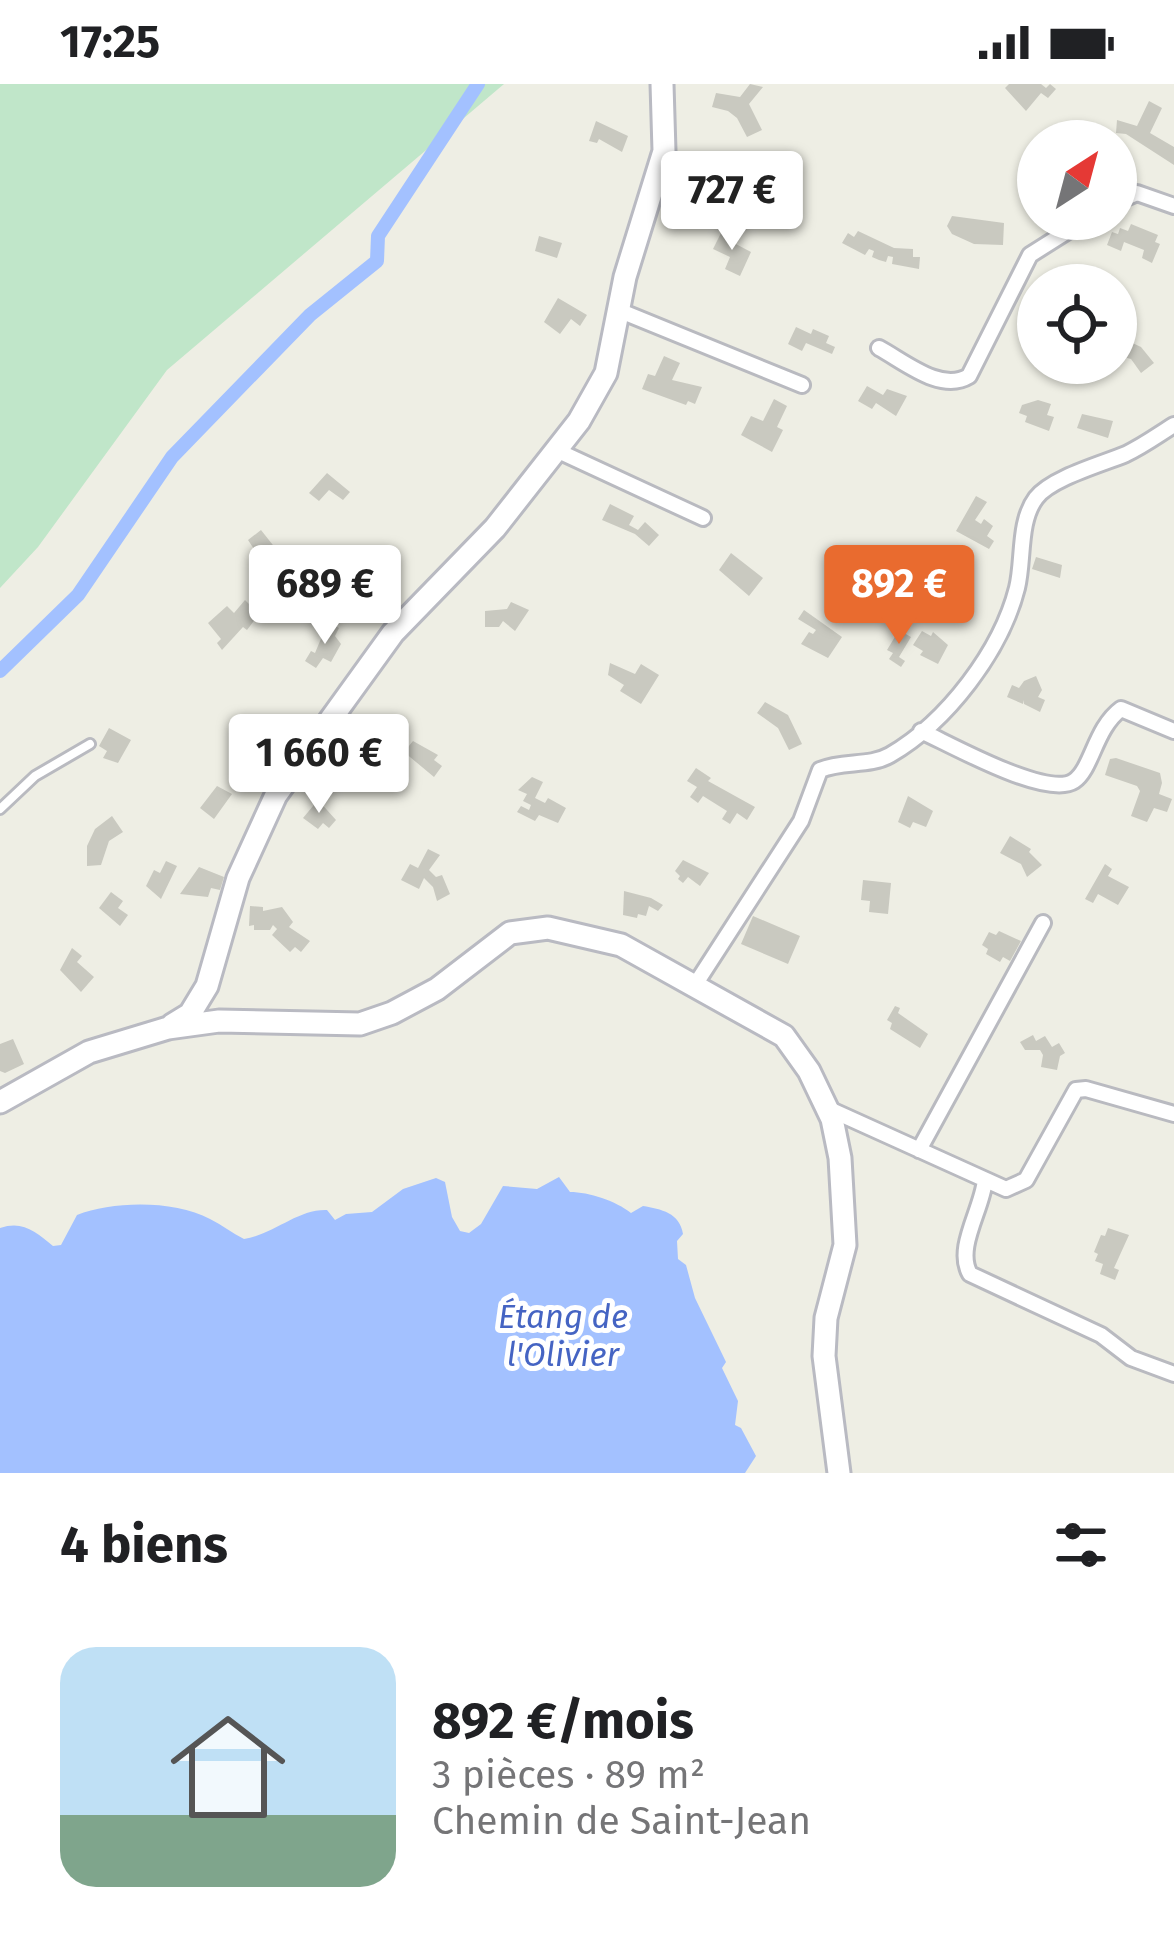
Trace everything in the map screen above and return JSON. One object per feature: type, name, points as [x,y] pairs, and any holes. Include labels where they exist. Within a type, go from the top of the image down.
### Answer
[{"type":"street","points":[[168,1028],[190,1014],[207,986],[238,878],[276,795],[393,633],[495,529],[556,450],[606,373],[618,310],[664,151],[662,84]]},
{"type":"street","points":[[1137,194],[1174,206]]},
{"type":"street","points":[[878,347],[944,382],[969,376],[1030,255],[1054,240]]},
{"type":"street","points":[[618,310],[802,385]]},
{"type":"street","points":[[695,985],[801,820],[820,770],[839,761],[867,763],[888,757],[963,689],[993,644],[1017,587],[1032,503],[1043,490],[1132,451],[1174,425]]},
{"type":"street","points":[[556,450],[703,518]]},
{"type":"street","points":[[921,731],[1038,783],[1061,785],[1074,781],[1105,723],[1121,709],[1174,730]]},
{"type":"street","points":[[919,1150],[1043,923]]},
{"type":"street","points":[[0,1102],[89,1052],[168,1028],[220,1021],[360,1024],[436,989],[510,933],[548,928],[621,945],[784,1036],[827,1108],[840,1158],[845,1245],[826,1318],[824,1356],[838,1473]]},
{"type":"street","points":[[827,1108],[1006,1189],[1026,1180],[1076,1090],[1086,1088],[1174,1114]]},
{"type":"street","points":[[986,1180],[983,1202],[964,1251],[970,1274],[1101,1335],[1131,1358],[1174,1374]]},
{"type":"lane","points":[[0,809],[35,776],[90,744]]},
{"type":"green space","points":[[0,84],[504,84],[167,370],[38,547],[0,588]]},
{"type":"water","name":"Étang de l'Olivier","points":[[559,1177],[570,1192],[602,1198],[631,1213],[643,1206],[656,1209],[678,1221],[683,1234],[677,1241],[678,1259],[686,1265],[695,1298],[726,1362],[722,1368],[738,1401],[735,1425],[756,1456],[745,1473],[0,1473],[0,1228],[22,1226],[53,1246],[61,1245],[77,1215],[144,1205],[195,1213],[244,1239],[316,1211],[327,1210],[335,1220],[372,1212],[403,1189],[436,1178],[445,1182],[460,1231],[469,1233],[481,1224],[503,1186],[537,1189]]},
{"type":"building","points":[[750,84],[763,87],[749,104],[762,130],[747,137],[737,118],[712,107],[716,93],[740,97]]},
{"type":"building","points":[[1009,84],[1046,88],[1050,84],[1056,89],[1048,98],[1041,93],[1026,111],[1005,88]]},
{"type":"building","points":[[1149,101],[1162,108],[1150,133],[1174,147],[1174,165],[1137,141],[1137,126]]},
{"type":"building","points":[[596,121],[628,136],[622,152],[599,139],[589,141]]},
{"type":"building","points":[[952,216],[1004,223],[1003,245],[974,244],[952,234],[947,226]]},
{"type":"building","points":[[1137,226],[1158,235],[1155,242],[1160,244],[1152,263],[1142,258],[1144,250],[1124,242],[1121,251],[1107,245],[1109,240],[1137,240]]},
{"type":"building","points":[[723,229],[735,236],[732,242],[751,252],[740,276],[725,269],[730,257],[713,249]]},
{"type":"building","points":[[858,231],[894,248],[913,249],[913,257],[920,257],[919,269],[892,264],[893,257],[879,260],[872,257],[874,251],[869,249],[865,255],[842,243],[848,233],[854,237]]},
{"type":"building","points":[[539,236],[562,243],[557,258],[535,251]]},
{"type":"building","points":[[558,298],[587,315],[580,326],[571,319],[560,334],[544,322]]},
{"type":"building","points":[[796,327],[829,336],[826,343],[835,347],[832,354],[806,343],[802,351],[788,344]]},
{"type":"building","points":[[1137,345],[1154,363],[1141,373],[1137,367]]},
{"type":"building","points":[[664,356],[680,363],[672,380],[702,387],[695,404],[642,389],[648,374],[655,376]]},
{"type":"building","points":[[867,386],[883,395],[887,389],[907,396],[896,416],[876,403],[872,409],[858,401]]},
{"type":"building","points":[[774,399],[787,406],[777,427],[783,430],[772,452],[741,435],[751,416],[763,421]]},
{"type":"building","points":[[1038,400],[1051,404],[1047,415],[1054,417],[1049,431],[1025,422],[1027,416],[1019,413],[1022,405]]},
{"type":"building","points":[[1082,414],[1113,421],[1108,438],[1077,428]]},
{"type":"building","points":[[327,473],[350,492],[343,500],[329,490],[319,501],[309,493]]},
{"type":"building","points":[[976,496],[987,502],[975,520],[981,524],[984,519],[993,526],[987,536],[994,541],[989,549],[956,531]]},
{"type":"building","points":[[610,504],[634,516],[629,525],[638,530],[645,522],[659,535],[649,546],[635,534],[602,520]]},
{"type":"building","points":[[261,530],[280,554],[257,567],[249,556],[256,552],[248,540]]},
{"type":"building","points":[[731,553],[763,578],[749,596],[719,570]]},
{"type":"building","points":[[1036,557],[1062,565],[1060,578],[1032,569]]},
{"type":"building","points":[[245,600],[259,614],[222,650],[217,643],[221,639],[208,623],[227,606],[234,613]]},
{"type":"building","points":[[511,602],[529,610],[515,631],[503,621],[499,627],[485,627],[485,611],[507,609]]},
{"type":"building","points":[[804,610],[842,637],[828,658],[801,644],[816,630],[798,619]]},
{"type":"building","points":[[328,622],[339,628],[335,636],[341,644],[331,662],[323,658],[316,668],[305,661],[311,651],[315,653]]},
{"type":"building","points":[[899,630],[911,637],[899,657],[905,661],[901,667],[889,659],[893,653],[887,650]]},
{"type":"building","points":[[922,631],[931,636],[933,632],[948,645],[938,664],[920,655],[923,651],[913,645]]},
{"type":"building","points":[[610,663],[635,674],[641,664],[659,675],[641,704],[620,691],[624,685],[608,675]]},
{"type":"building","points":[[1036,676],[1042,690],[1038,697],[1045,700],[1040,712],[1024,700],[1023,704],[1007,697],[1012,685],[1019,688]]},
{"type":"building","points":[[765,702],[788,715],[802,744],[789,750],[778,728],[757,713]]},
{"type":"building","points":[[109,728],[131,740],[118,763],[103,758],[107,751],[99,746]]},
{"type":"building","points":[[413,741],[438,755],[434,760],[442,766],[434,777],[404,752]]},
{"type":"building","points":[[1110,759],[1160,773],[1159,794],[1172,799],[1167,812],[1154,808],[1147,822],[1131,816],[1140,791],[1105,775]]},
{"type":"building","points":[[696,768],[711,778],[708,781],[755,807],[747,820],[737,813],[730,824],[722,819],[727,811],[703,796],[698,803],[690,797],[697,787],[687,781]]},
{"type":"building","points":[[532,777],[543,782],[535,798],[545,803],[548,798],[566,808],[558,823],[539,815],[535,821],[517,812],[521,806],[529,810],[531,805],[523,801],[527,794],[518,790]]},
{"type":"building","points":[[217,786],[232,794],[214,819],[200,808]]},
{"type":"building","points":[[908,796],[933,811],[926,827],[913,822],[910,828],[898,822]]},
{"type":"building","points":[[318,800],[336,820],[329,828],[323,823],[318,829],[303,818]]},
{"type":"building","points":[[112,816],[123,832],[109,841],[101,865],[87,866],[87,846],[95,829]]},
{"type":"building","points":[[1010,836],[1031,849],[1042,865],[1027,877],[1021,864],[1000,853]]},
{"type":"building","points":[[428,849],[440,855],[429,870],[436,877],[442,875],[450,894],[437,901],[424,878],[419,889],[401,880],[410,864],[418,868]]},
{"type":"building","points":[[683,860],[709,873],[700,886],[688,877],[683,883],[678,879],[675,871]]},
{"type":"building","points":[[166,861],[177,866],[161,899],[146,886],[154,870],[160,873]]},
{"type":"building","points":[[1105,864],[1112,869],[1108,876],[1129,887],[1118,905],[1098,894],[1093,903],[1085,899]]},
{"type":"building","points":[[199,867],[224,877],[220,890],[211,888],[208,897],[180,894]]},
{"type":"building","points":[[863,880],[891,883],[888,914],[869,912],[870,901],[861,900]]},
{"type":"building","points":[[624,891],[663,905],[658,911],[649,906],[646,916],[623,915]]},
{"type":"building","points":[[111,892],[123,901],[118,908],[128,915],[120,926],[99,908]]},
{"type":"building","points":[[250,906],[263,907],[263,911],[282,907],[293,922],[289,927],[310,941],[301,952],[295,947],[290,952],[272,935],[277,929],[273,925],[270,930],[249,926]]},
{"type":"building","points":[[753,916],[800,936],[788,964],[741,944]]},
{"type":"building","points":[[999,931],[1021,941],[1010,961],[1003,957],[1000,962],[986,954],[988,949],[982,945],[989,932],[996,935]]},
{"type":"building","points":[[72,948],[82,956],[77,962],[94,977],[81,992],[60,970]]},
{"type":"building","points":[[895,1006],[928,1034],[920,1048],[890,1029],[892,1023],[887,1020]]},
{"type":"building","points":[[1033,1035],[1036,1041],[1045,1036],[1052,1047],[1059,1043],[1065,1053],[1057,1070],[1041,1067],[1040,1050],[1025,1050],[1020,1042]]},
{"type":"building","points":[[13,1039],[24,1064],[5,1073],[0,1071],[0,1044]]},
{"type":"building","points":[[1108,1228],[1129,1235],[1114,1268],[1119,1270],[1115,1280],[1100,1274],[1103,1264],[1095,1261],[1098,1254],[1094,1252]]},
{"type":"waterway","points":[[0,671],[78,595],[172,457],[310,315],[377,261],[378,236],[478,84]]}]
